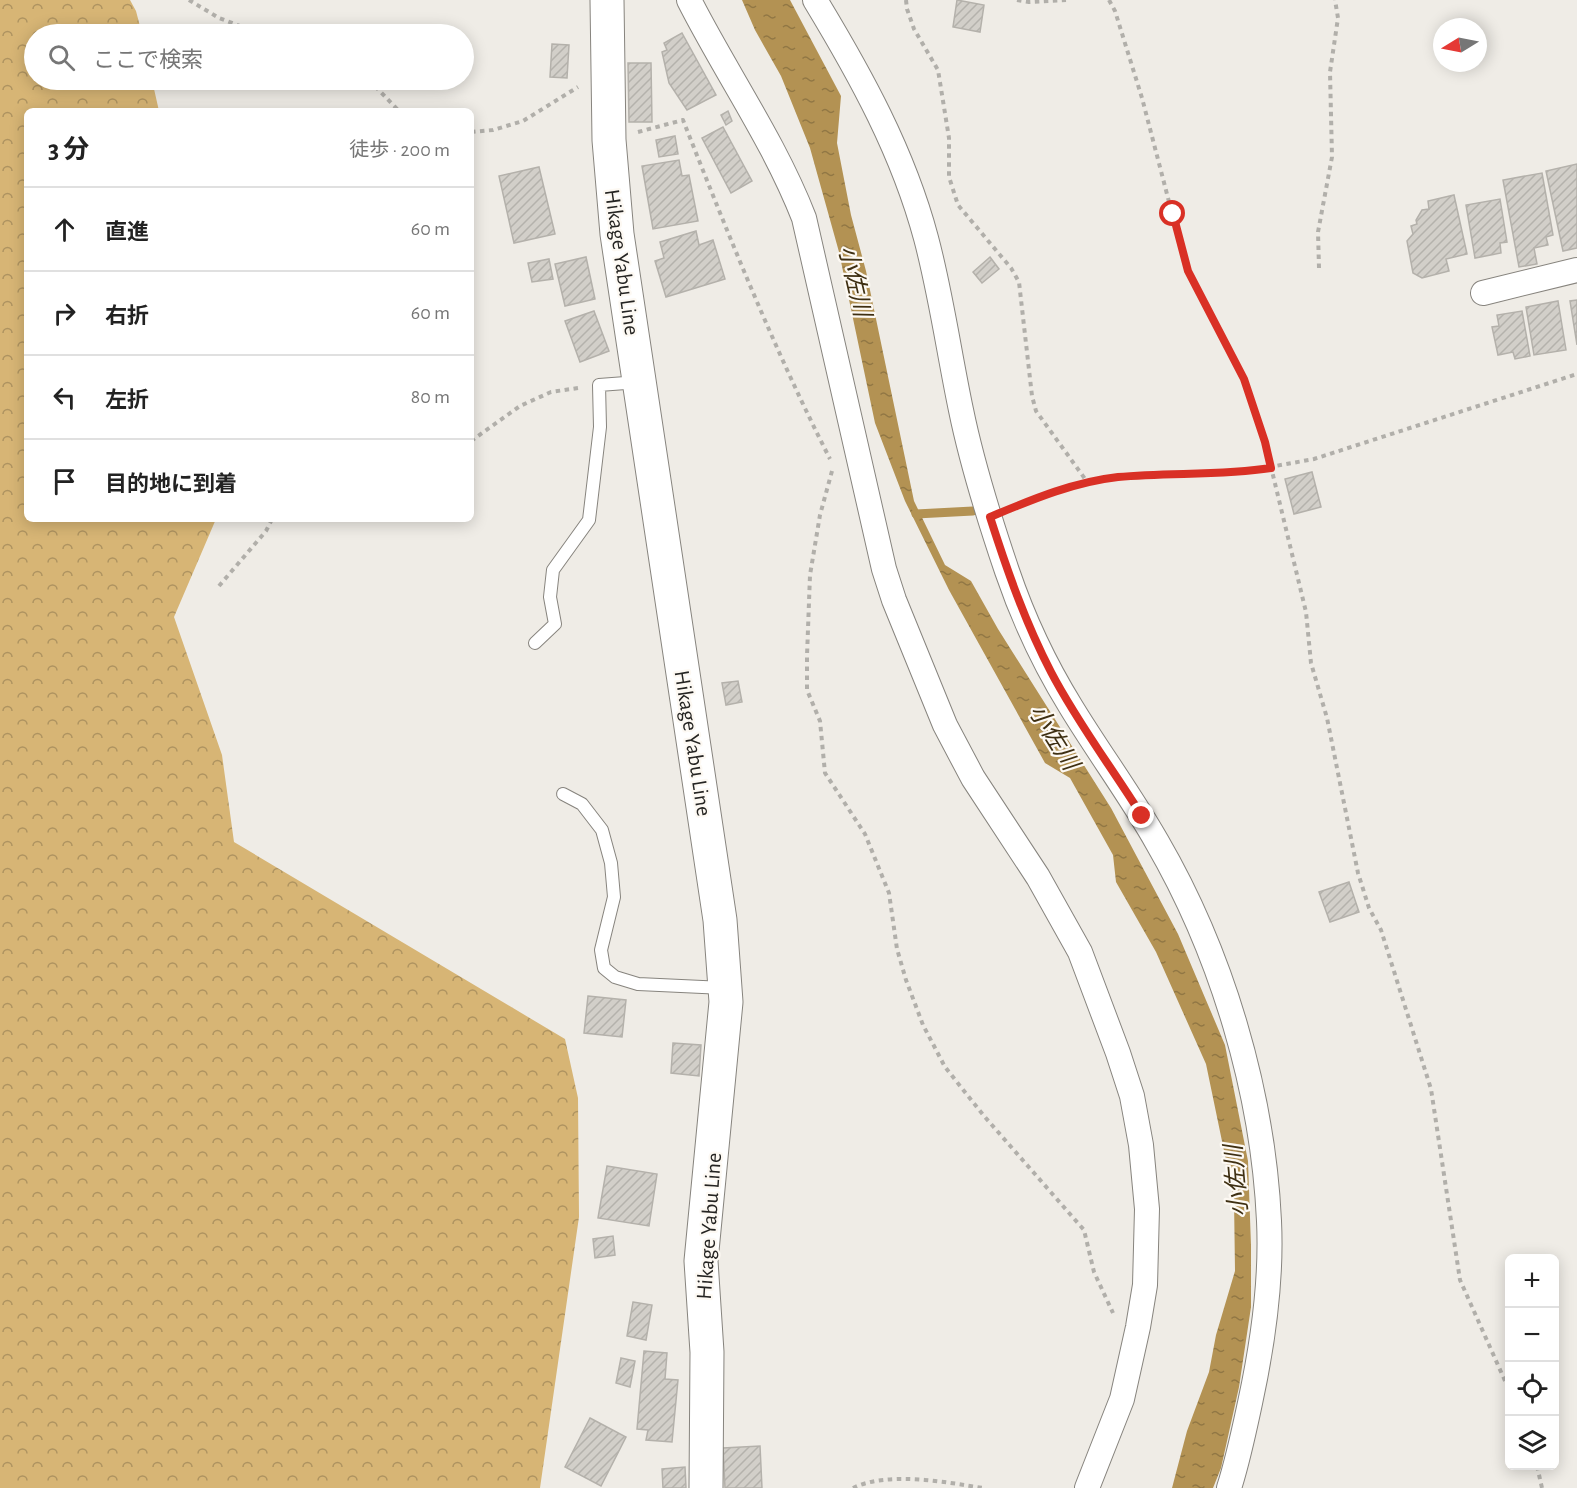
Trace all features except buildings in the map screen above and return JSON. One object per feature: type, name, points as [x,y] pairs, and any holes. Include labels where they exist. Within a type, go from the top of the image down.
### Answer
[{"type":"main road","name":"Hikage Yabu Line","points":[[607,0],[609,140],[617,234],[720,920],[725,988],[723,1044],[701,1261],[707,1352],[706,1488]]},
{"type":"street","points":[[689,0],[787,177],[804,218],[884,569],[914,652],[945,724],[973,777],[1038,877],[1080,952],[1132,1096],[1141,1145],[1147,1209],[1145,1285],[1122,1399],[1087,1488]]},
{"type":"street","points":[[815,0],[858,71],[907,176],[927,239],[962,414],[981,494],[1018,600],[1050,671],[1142,816],[1176,877],[1224,987],[1251,1089],[1270,1222],[1263,1342],[1229,1488]]},
{"type":"street","points":[[1483,293],[1577,270]]},
{"type":"lane","points":[[535,643],[555,624],[550,597],[553,570],[589,520],[600,427],[599,385],[640,382]]},
{"type":"lane","points":[[563,794],[582,804],[602,830],[611,863],[614,897],[601,950],[604,968],[615,977],[638,984],[725,988]]},
{"type":"path","points":[[189,0],[219,18],[235,24]]},
{"type":"path","points":[[906,0],[906,9],[914,29],[938,70],[949,138],[949,177],[958,205],[1020,282],[1032,396],[1036,411],[1088,483]]},
{"type":"path","points":[[1017,0],[1029,2],[1066,0]]},
{"type":"path","points":[[1109,0],[1115,11],[1142,98],[1188,271],[1244,379],[1265,442],[1306,612],[1311,663],[1327,718],[1358,873],[1369,908],[1382,930],[1431,1089],[1460,1280],[1505,1383]]},
{"type":"path","points":[[1319,268],[1318,231],[1332,157],[1330,72],[1338,18],[1335,0]]},
{"type":"path","points":[[474,132],[493,130],[524,121],[577,87],[607,76]]},
{"type":"path","points":[[379,90],[396,108]]},
{"type":"path","points":[[609,140],[683,120],[802,404],[834,467],[820,515],[810,575],[807,656],[807,690],[820,721],[825,773],[865,834],[889,893],[897,949],[906,980],[945,1067],[984,1116],[1084,1230],[1094,1272],[1115,1317]]},
{"type":"path","points":[[990,517],[1045,495],[1118,477],[1237,473],[1314,459],[1577,374]]},
{"type":"path","points":[[474,439],[520,406],[551,392],[599,385]]},
{"type":"path","points":[[219,586],[266,531],[270,522]]},
{"type":"path","points":[[1538,1470],[1542,1488]]},
{"type":"path","points":[[853,1488],[878,1481],[901,1480],[983,1488]]},
{"type":"green space","points":[[0,0],[130,0],[139,24],[24,24],[24,90],[154,90],[158,108],[24,108],[24,522],[215,522],[174,617],[222,755],[234,842],[565,1039],[578,1098],[579,1217],[540,1488],[0,1488]]},
{"type":"water","name":"小佐川","points":[[742,0],[790,0],[841,96],[837,143],[914,501],[945,565],[971,581],[998,629],[1111,808],[1178,934],[1225,1045],[1248,1161],[1251,1307],[1239,1387],[1221,1468],[1213,1488],[1172,1488],[1187,1431],[1209,1372],[1216,1335],[1235,1271],[1234,1199],[1206,1064],[1156,952],[1116,882],[1113,855],[1070,778],[1045,763],[949,590],[905,501],[875,423],[839,252],[810,148],[781,76],[755,30]]},
{"type":"waterway","points":[[916,514],[973,511]]},
{"type":"route","points":[[1142,816],[1050,671],[1018,600],[990,517],[1045,495],[1118,477],[1237,473],[1271,468],[1265,442],[1244,379],[1188,271],[1173,214]]}]
